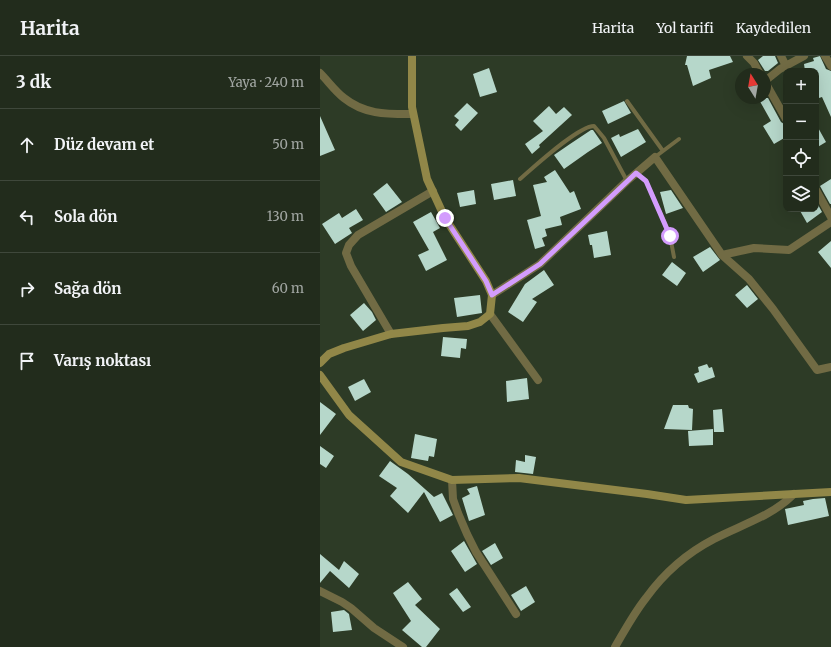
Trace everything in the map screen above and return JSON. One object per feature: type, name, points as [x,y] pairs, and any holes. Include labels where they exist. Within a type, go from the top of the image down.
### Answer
[{"type":"street","points":[[412,56],[412,107],[427,179],[445,218],[486,281],[492,295],[490,314],[538,380]]},
{"type":"street","points":[[747,56],[757,68]]},
{"type":"street","points":[[781,56],[786,66]]},
{"type":"street","points":[[771,77],[786,66],[804,56]]},
{"type":"street","points":[[825,56],[831,66]]},
{"type":"street","points":[[320,73],[344,98],[359,108],[372,112],[413,114]]},
{"type":"street","points":[[771,93],[783,114]]},
{"type":"street","points":[[492,295],[540,264],[627,181],[655,157],[722,255],[749,279],[773,309],[817,370],[831,367]]},
{"type":"street","points":[[391,334],[351,266],[346,253],[349,245],[358,236],[433,191]]},
{"type":"street","points":[[819,195],[831,217]]},
{"type":"street","points":[[722,255],[754,248],[789,250],[831,222]]},
{"type":"street","points":[[320,363],[329,354],[391,334],[468,326],[480,322],[490,314]]},
{"type":"street","points":[[320,375],[349,415],[401,462],[452,480],[520,478],[686,500],[831,492]]},
{"type":"street","points":[[452,480],[453,499],[467,534],[476,552],[516,614]]},
{"type":"street","points":[[616,647],[629,623],[646,598],[667,573],[692,552],[714,539],[771,512],[786,502],[794,494]]},
{"type":"street","points":[[320,591],[342,602],[374,628],[404,647]]},
{"type":"lane","points":[[627,101],[663,151]]},
{"type":"lane","points":[[520,180],[543,158],[584,128],[594,126],[604,138],[627,181]]},
{"type":"lane","points":[[655,157],[679,139]]},
{"type":"lane","points":[[636,173],[646,181],[670,236],[674,257]]},
{"type":"building","points":[[687,56],[730,56],[733,62],[709,70],[711,78],[693,86],[687,65],[685,65]]},
{"type":"building","points":[[763,56],[775,56],[778,63],[771,69],[763,68],[758,60]]},
{"type":"building","points":[[820,56],[826,69],[831,71],[831,117],[822,97],[819,98],[819,68],[805,68],[804,64],[814,61],[813,58]]},
{"type":"building","points":[[489,68],[497,92],[480,97],[473,74]]},
{"type":"building","points":[[624,101],[631,113],[608,124],[602,111]]},
{"type":"building","points":[[467,103],[478,113],[461,131],[455,125],[459,120],[454,116]]},
{"type":"building","points":[[761,104],[771,104],[783,123],[783,139],[774,144],[763,126],[771,121]]},
{"type":"building","points":[[549,106],[556,114],[564,107],[572,115],[539,145],[540,147],[532,154],[525,144],[543,131],[533,121]]},
{"type":"building","points":[[320,116],[335,150],[320,156]]},
{"type":"building","points":[[638,129],[646,142],[621,157],[611,138],[619,134],[620,137]]},
{"type":"building","points":[[819,129],[826,142],[819,146]]},
{"type":"building","points":[[593,130],[602,143],[564,169],[554,155]]},
{"type":"building","points":[[555,170],[570,193],[574,191],[581,209],[560,217],[562,225],[545,229],[547,236],[542,238],[545,246],[535,249],[527,220],[541,216],[533,185],[547,182],[544,177]]},
{"type":"building","points":[[831,179],[831,204],[830,204],[820,186]]},
{"type":"building","points":[[513,180],[516,196],[494,200],[491,184]]},
{"type":"building","points":[[387,183],[402,202],[386,212],[373,194]]},
{"type":"building","points":[[474,190],[476,204],[460,207],[457,193]]},
{"type":"building","points":[[671,190],[683,208],[666,214],[660,192]]},
{"type":"building","points":[[819,206],[822,212],[807,223],[801,212],[819,212]]},
{"type":"building","points":[[356,209],[363,220],[349,228],[352,233],[335,244],[322,224],[339,213],[342,218]]},
{"type":"building","points":[[431,212],[440,228],[433,232],[447,260],[426,271],[418,255],[429,250],[413,222]]},
{"type":"building","points":[[607,231],[611,255],[594,258],[592,245],[590,245],[588,235]]},
{"type":"building","points":[[831,241],[831,268],[818,252]]},
{"type":"building","points":[[710,247],[720,260],[703,272],[693,257]]},
{"type":"building","points":[[672,262],[686,273],[677,286],[662,275]]},
{"type":"building","points":[[544,270],[554,285],[532,299],[537,302],[523,322],[508,312],[525,284]]},
{"type":"building","points":[[747,285],[758,299],[747,308],[735,295]]},
{"type":"building","points":[[480,295],[482,313],[457,317],[454,298]]},
{"type":"building","points":[[364,303],[372,312],[376,320],[363,331],[350,315]]},
{"type":"building","points":[[443,337],[467,339],[466,349],[461,348],[460,358],[441,356]]},
{"type":"building","points":[[707,364],[709,368],[712,367],[715,377],[698,383],[694,374],[699,372],[698,367]]},
{"type":"building","points":[[527,378],[529,399],[507,402],[506,381]]},
{"type":"building","points":[[364,379],[371,392],[355,401],[348,387]]},
{"type":"building","points":[[320,402],[336,414],[320,435]]},
{"type":"building","points":[[673,405],[688,405],[689,408],[693,409],[692,430],[664,429]]},
{"type":"building","points":[[722,409],[724,432],[714,432],[713,410]]},
{"type":"building","points":[[713,429],[713,445],[689,446],[688,431]]},
{"type":"building","points":[[415,434],[437,439],[434,457],[429,456],[428,461],[411,458]]},
{"type":"building","points":[[320,446],[334,456],[326,468],[320,464]]},
{"type":"building","points":[[525,455],[536,457],[533,474],[515,472],[516,460],[525,462]]},
{"type":"building","points":[[390,461],[408,474],[434,497],[442,493],[453,515],[440,522],[424,492],[408,513],[390,496],[397,488],[379,476]]},
{"type":"building","points":[[477,486],[485,515],[469,521],[462,498],[470,494],[467,489]]},
{"type":"building","points":[[825,498],[829,516],[788,525],[785,509],[804,505],[803,501]]},
{"type":"building","points":[[464,541],[477,564],[465,572],[451,551]]},
{"type":"building","points":[[495,543],[503,558],[491,565],[482,551]]},
{"type":"building","points":[[320,554],[339,570],[344,561],[359,574],[349,588],[330,571],[320,583]]},
{"type":"building","points":[[408,582],[422,599],[415,605],[440,629],[426,647],[422,647],[402,630],[411,621],[393,593]]},
{"type":"building","points":[[526,586],[535,602],[521,611],[511,595]]},
{"type":"building","points":[[457,588],[471,607],[463,612],[449,594]]},
{"type":"building","points":[[344,610],[349,614],[352,630],[333,632],[331,612]]},
{"type":"route","points":[[445,218],[486,281],[492,295],[540,264],[636,173],[646,181],[670,236]]}]
